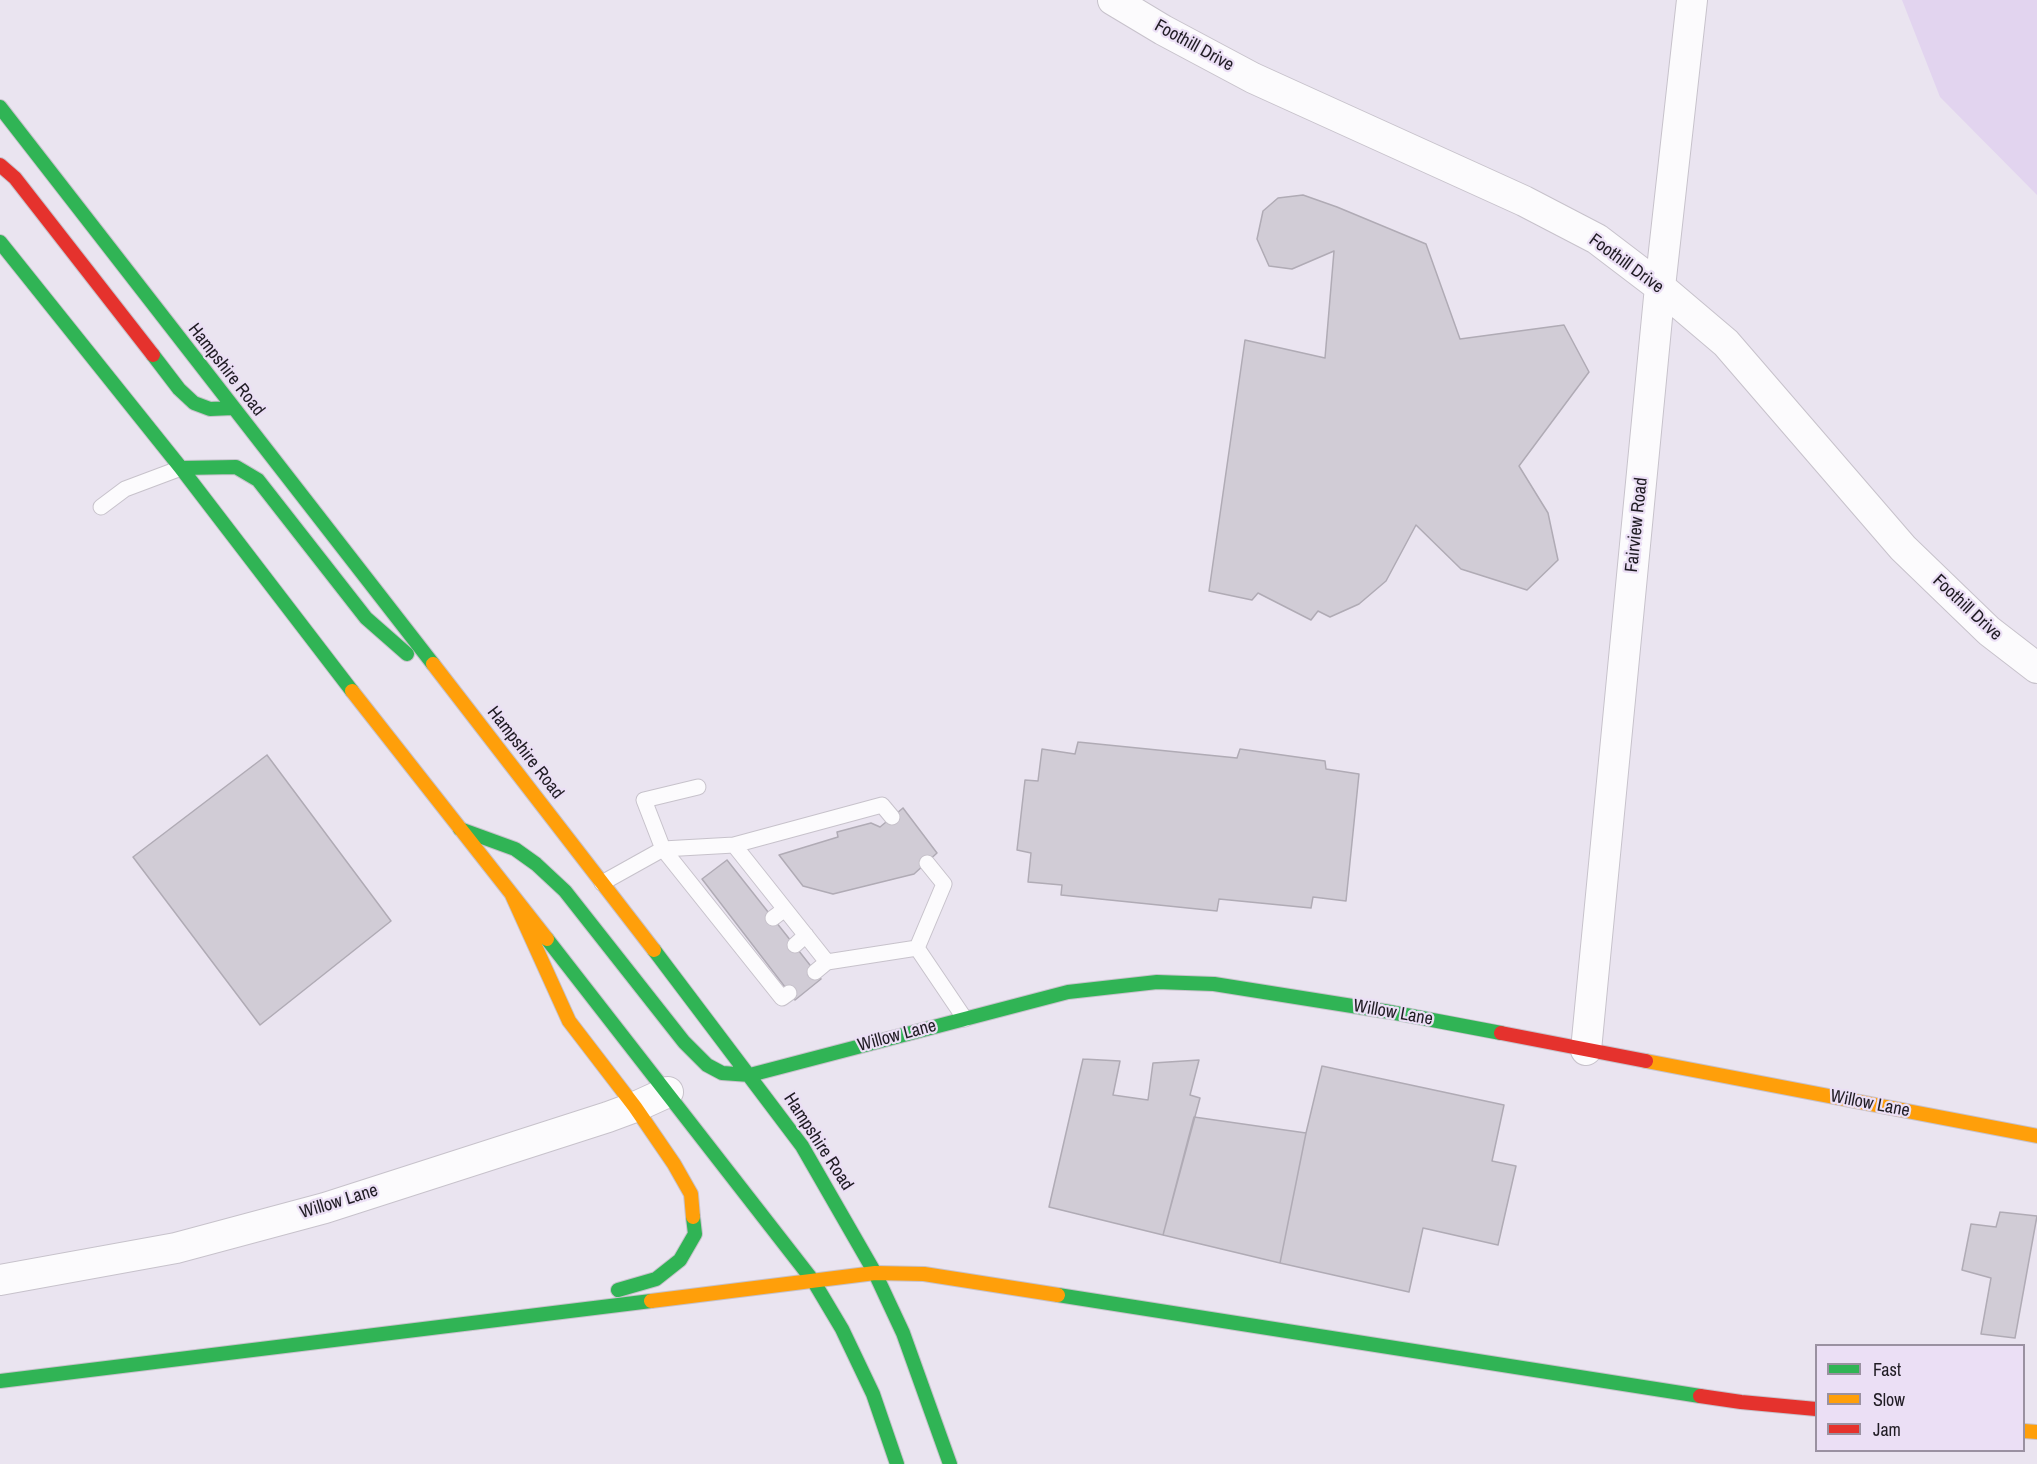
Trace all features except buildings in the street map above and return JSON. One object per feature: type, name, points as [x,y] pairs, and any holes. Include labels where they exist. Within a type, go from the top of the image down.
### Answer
[{"type":"main road","name":"Hampshire Road","points":[[0,107],[463,702],[802,1146],[875,1273],[903,1334],[950,1464]]},
{"type":"main road","points":[[0,165],[15,178],[179,388],[195,403],[210,409],[233,408]]},
{"type":"main road","points":[[0,242],[181,468],[309,637],[668,1092],[814,1282],[842,1329],[873,1394],[897,1464]]},
{"type":"main road","points":[[181,468],[236,467],[258,480],[366,618],[463,702]]},
{"type":"main road","points":[[459,828],[515,849],[536,864],[565,891],[684,1042],[707,1065],[722,1073],[750,1075]]},
{"type":"main road","points":[[512,895],[569,1021],[635,1107],[674,1164],[691,1194],[695,1234],[680,1260],[656,1279],[612,1291],[570,1311]]},
{"type":"main road","name":"Willow Lane","points":[[750,1075],[1068,992],[1157,982],[1214,984],[1390,1012],[2037,1136]]},
{"type":"main road","points":[[0,1381],[875,1273],[933,1275],[1526,1370],[1741,1402],[1815,1409]]},
{"type":"street","name":"Foothill Drive","points":[[1113,0],[1163,30],[1253,78],[1524,201],[1597,239],[1660,287],[1726,343],[1903,548],[1989,631],[2037,668]]},
{"type":"street","name":"Fairview Road","points":[[1586,1050],[1660,287],[1692,0]]},
{"type":"street","name":"Willow Lane","points":[[0,1280],[176,1248],[314,1211],[635,1107],[668,1092]]},
{"type":"lane","points":[[100,507],[125,489],[181,468]]},
{"type":"lane","points":[[698,787],[644,800],[663,849],[744,942],[782,998],[789,993]]},
{"type":"lane","points":[[602,883],[663,849],[734,845],[882,805],[892,817]]},
{"type":"lane","points":[[734,845],[756,885],[821,967],[917,948]]},
{"type":"lane","points":[[917,948],[944,884],[927,862]]},
{"type":"lane","points":[[917,948],[965,1018]]},
{"type":"shaded area","points":[[1902,0],[2037,0],[2037,195],[1940,97]]},
{"type":"traffic: fast","points":[[0,107],[433,664]]},
{"type":"traffic: fast","points":[[0,242],[181,468],[352,691]]},
{"type":"traffic: fast","points":[[153,355],[179,389],[194,403],[210,409],[233,408]]},
{"type":"traffic: fast","points":[[181,468],[236,467],[258,480],[366,618],[407,654]]},
{"type":"traffic: fast","points":[[460,829],[515,849],[536,864],[565,891],[684,1042],[707,1065],[722,1073],[750,1075]]},
{"type":"traffic: fast","points":[[547,939],[814,1282],[842,1329],[873,1394],[897,1464]]},
{"type":"traffic: fast","points":[[654,950],[802,1146],[875,1273],[903,1333],[950,1464]]},
{"type":"traffic: fast","points":[[750,1075],[1068,992],[1157,982],[1214,984],[1390,1012],[1501,1033]]},
{"type":"traffic: fast","points":[[618,1290],[656,1279],[680,1260],[695,1234],[693,1217]]},
{"type":"traffic: fast","points":[[1058,1295],[1700,1396]]},
{"type":"traffic: fast","points":[[0,1381],[651,1301]]},
{"type":"traffic: slow","points":[[433,664],[654,950]]},
{"type":"traffic: slow","points":[[352,691],[547,939]]},
{"type":"traffic: slow","points":[[512,895],[569,1021],[635,1107],[674,1164],[691,1194],[693,1217]]},
{"type":"traffic: slow","points":[[1646,1061],[2037,1136]]},
{"type":"traffic: slow","points":[[651,1301],[875,1273],[924,1274],[1058,1295]]},
{"type":"traffic: slow","points":[[2025,1431],[2037,1432]]},
{"type":"traffic: jam","points":[[0,165],[15,178],[153,355]]},
{"type":"traffic: jam","points":[[1501,1033],[1646,1061]]},
{"type":"traffic: jam","points":[[1700,1396],[1815,1409]]}]
